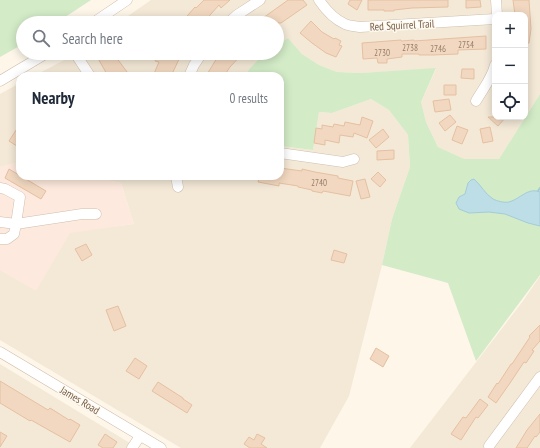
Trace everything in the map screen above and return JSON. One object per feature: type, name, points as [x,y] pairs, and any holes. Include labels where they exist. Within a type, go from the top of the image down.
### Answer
[{"type":"street","points":[[103,16],[127,0]]},
{"type":"street","points":[[237,16],[260,0]]},
{"type":"street","name":"Red Squirrel Trail","points":[[319,0],[325,9],[345,24],[360,27],[492,20]]},
{"type":"street","points":[[496,0],[497,12]]},
{"type":"street","points":[[0,81],[36,60]]},
{"type":"street","points":[[80,60],[87,72]]},
{"type":"street","points":[[191,72],[197,60]]},
{"type":"street","points":[[476,101],[492,74]]},
{"type":"street","points":[[284,154],[343,162],[354,159]]},
{"type":"street","points":[[177,180],[178,187]]},
{"type":"street","points":[[0,188],[20,197],[14,234],[7,239],[0,239]]},
{"type":"street","points":[[0,222],[16,224],[82,214],[96,214]]},
{"type":"street","name":"James Road","points":[[0,352],[161,448]]},
{"type":"street","points":[[489,446],[540,377]]},
{"type":"street","points":[[132,448],[140,436]]},
{"type":"shaded area","points":[[151,0],[540,0],[540,94],[528,113],[528,12],[492,12],[492,120],[524,120],[499,159],[463,159],[438,147],[426,122],[421,102],[436,69],[361,73],[337,72],[319,65],[302,54],[288,38],[284,41],[284,16],[128,16]]},
{"type":"shaded area","points":[[64,60],[259,60],[248,72],[42,72]]},
{"type":"shaded area","points":[[16,85],[16,163],[0,167],[0,94]]},
{"type":"shaded area","points":[[371,99],[389,110],[408,135],[410,167],[392,219],[349,396],[320,448],[181,448],[0,340],[0,270],[36,290],[70,232],[134,224],[121,183],[106,180],[284,180],[284,146],[313,150],[319,112],[332,113]]},
{"type":"shaded area","points":[[16,163],[16,180],[106,180],[121,183],[134,224],[70,233],[36,291],[0,270],[0,167]]},
{"type":"shaded area","points":[[540,276],[540,448],[410,448],[523,301]]},
{"type":"shaded area","points":[[0,364],[138,448],[0,448]]},
{"type":"green space","points":[[0,0],[91,0],[67,16],[16,16],[16,48],[0,57]]},
{"type":"green space","points":[[288,38],[302,54],[319,65],[337,72],[361,73],[436,68],[421,102],[426,122],[438,147],[464,159],[499,159],[524,120],[528,120],[528,113],[540,94],[540,275],[476,361],[448,283],[382,265],[392,219],[410,167],[408,135],[389,110],[371,99],[332,113],[319,112],[313,150],[284,146],[284,72],[248,72],[258,60],[284,60],[284,41]]},
{"type":"water","points":[[474,179],[490,197],[501,202],[513,201],[528,192],[540,192],[540,226],[505,214],[489,212],[469,213],[459,209],[456,203],[459,197],[465,194],[468,183]]},
{"type":"building","points":[[204,0],[230,0],[221,8],[219,5],[209,16],[187,16],[195,7],[196,8]]},
{"type":"building","points":[[288,0],[303,0],[307,5],[284,21],[284,16],[266,16]]},
{"type":"building","points":[[350,0],[362,0],[357,10],[348,4]]},
{"type":"building","points":[[368,0],[448,0],[448,7],[412,8],[394,11],[368,10]]},
{"type":"building","points":[[466,0],[480,0],[481,7],[466,8]]},
{"type":"building","points":[[513,0],[529,0],[531,29],[529,43],[528,12],[515,12]]},
{"type":"building","points":[[311,21],[322,32],[341,41],[339,45],[342,46],[336,57],[326,53],[300,33]]},
{"type":"building","points":[[486,36],[486,49],[458,50],[458,54],[402,54],[402,57],[387,59],[387,63],[378,63],[377,58],[363,59],[362,43]]},
{"type":"building","points":[[99,60],[118,60],[127,72],[106,72]]},
{"type":"building","points":[[179,60],[173,72],[155,72],[159,62],[155,61]]},
{"type":"building","points":[[216,60],[236,60],[227,72],[208,72]]},
{"type":"building","points":[[462,69],[474,69],[474,79],[461,78]]},
{"type":"building","points":[[444,85],[456,85],[456,95],[444,95]]},
{"type":"building","points":[[449,99],[451,110],[435,112],[433,101]]},
{"type":"building","points":[[450,115],[456,122],[445,131],[439,123]]},
{"type":"building","points":[[362,117],[373,121],[367,138],[354,133],[353,137],[340,135],[339,143],[325,140],[325,145],[314,143],[316,128],[322,129],[322,125],[333,127],[334,124],[344,126],[345,122],[360,125]]},
{"type":"building","points":[[488,117],[492,117],[492,120],[503,120],[498,126]]},
{"type":"building","points":[[457,126],[468,130],[462,144],[452,140]]},
{"type":"building","points":[[490,127],[493,141],[483,143],[480,129]]},
{"type":"building","points":[[383,129],[389,137],[376,148],[369,140]]},
{"type":"building","points":[[16,130],[16,145],[9,141]]},
{"type":"building","points":[[394,150],[394,159],[377,160],[377,151]]},
{"type":"building","points":[[9,169],[16,173],[16,180],[28,180],[46,191],[41,199],[5,178]]},
{"type":"building","points":[[284,169],[302,171],[302,169],[338,176],[338,178],[353,181],[350,196],[323,191],[322,193],[298,186],[279,183],[279,186],[258,182],[259,180],[284,180]]},
{"type":"building","points":[[378,172],[386,180],[380,187],[371,179]]},
{"type":"building","points":[[365,179],[370,197],[361,199],[356,181]]},
{"type":"building","points":[[86,244],[92,255],[82,261],[75,249]]},
{"type":"building","points":[[334,250],[347,254],[344,263],[331,260]]},
{"type":"building","points":[[118,306],[126,326],[114,331],[106,310]]},
{"type":"building","points":[[540,325],[540,341],[532,350],[534,351],[526,363],[524,362],[496,403],[488,397],[512,364],[530,337],[529,336]]},
{"type":"building","points":[[376,348],[389,356],[383,367],[370,359]]},
{"type":"building","points":[[135,358],[147,366],[139,379],[126,371]]},
{"type":"building","points":[[0,381],[48,410],[50,408],[80,425],[70,442],[0,403]]},
{"type":"building","points":[[158,382],[192,405],[187,413],[152,391]]},
{"type":"building","points":[[480,399],[488,405],[478,418],[476,417],[461,440],[451,434],[463,417],[466,418]]},
{"type":"building","points":[[540,414],[540,432],[536,437],[535,436],[527,448],[516,448],[527,430]]},
{"type":"building","points":[[0,432],[7,436],[0,447]]},
{"type":"building","points":[[105,434],[117,442],[113,448],[103,448],[98,445]]},
{"type":"building","points":[[257,434],[265,438],[261,444],[267,448],[250,448],[244,444],[249,437],[254,440]]}]
